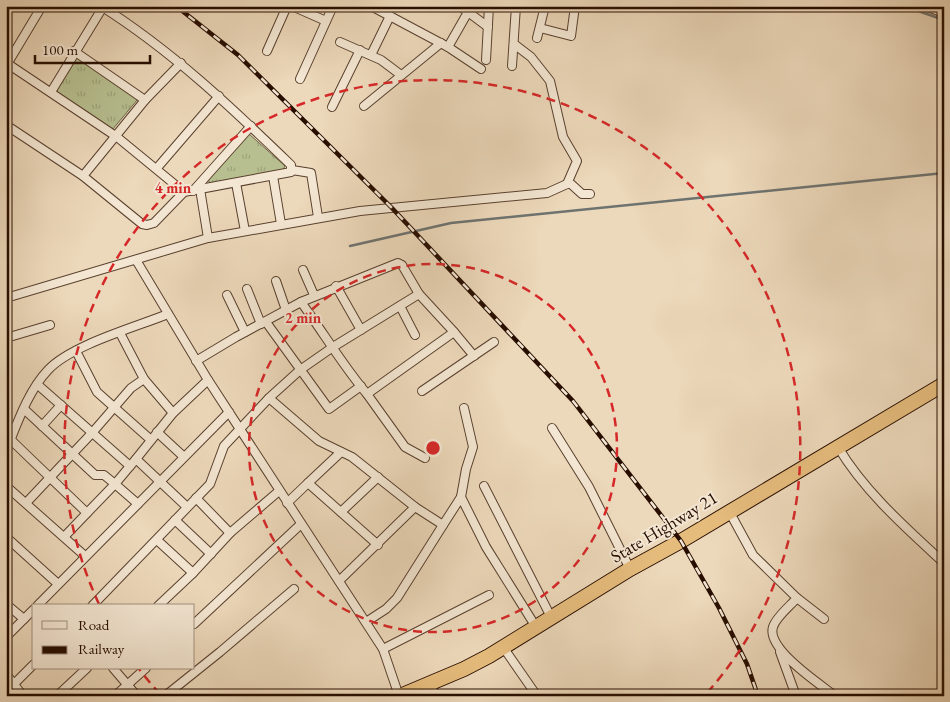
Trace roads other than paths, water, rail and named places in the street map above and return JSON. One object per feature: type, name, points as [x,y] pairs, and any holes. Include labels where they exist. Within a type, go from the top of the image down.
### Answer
[{"type":"highway","name":"State Highway 21","points":[[399,696],[433,690],[464,669],[630,569],[681,541],[728,511],[944,384]]},
{"type":"street","points":[[42,6],[7,65],[117,136],[184,192]]},
{"type":"street","points":[[267,51],[287,6]]},
{"type":"street","points":[[292,6],[326,20]]},
{"type":"street","points":[[300,80],[333,6]]},
{"type":"street","points":[[371,6],[445,45],[482,69]]},
{"type":"street","points":[[460,6],[488,27]]},
{"type":"street","points":[[486,60],[489,6]]},
{"type":"street","points":[[512,66],[516,6]]},
{"type":"street","points":[[537,38],[545,6]]},
{"type":"street","points":[[540,28],[571,36],[575,6]]},
{"type":"street","points":[[925,6],[944,13]]},
{"type":"street","points":[[51,92],[102,7],[181,63],[251,126],[291,165],[292,170]]},
{"type":"street","points":[[364,106],[401,75],[445,45],[468,12]]},
{"type":"street","points":[[371,55],[390,16]]},
{"type":"street","points":[[340,42],[371,55],[401,75]]},
{"type":"street","points":[[514,44],[531,56],[550,81],[562,137],[577,161],[567,184]]},
{"type":"street","points":[[332,107],[360,50]]},
{"type":"street","points":[[74,51],[145,100]]},
{"type":"street","points":[[83,176],[145,100],[181,63]]},
{"type":"street","points":[[156,168],[219,96]]},
{"type":"street","points":[[6,125],[83,176],[142,224],[147,226],[154,222],[184,192],[288,174],[292,170]]},
{"type":"street","points":[[197,190],[251,126]]},
{"type":"street","points":[[292,170],[311,173],[318,217]]},
{"type":"street","points":[[273,176],[281,224]]},
{"type":"street","points":[[236,183],[245,231]]},
{"type":"street","points":[[6,298],[208,238],[318,217],[412,204],[547,193],[567,184],[571,184],[582,194],[590,194]]},
{"type":"street","points":[[197,190],[208,238]]},
{"type":"street","points":[[136,260],[196,362],[241,428],[279,491],[383,649],[399,696]]},
{"type":"street","points":[[196,362],[245,332],[314,295],[398,263],[402,264],[419,294],[474,356]]},
{"type":"street","points":[[304,270],[314,295]]},
{"type":"street","points":[[276,281],[286,310]]},
{"type":"street","points":[[336,286],[361,330]]},
{"type":"street","points":[[247,289],[263,323],[329,409],[361,386]]},
{"type":"street","points":[[94,604],[210,484],[224,446],[269,398],[300,370],[333,347],[419,294]]},
{"type":"street","points":[[227,295],[245,332]]},
{"type":"street","points":[[302,302],[405,447],[424,458]]},
{"type":"street","points":[[400,306],[415,335]]},
{"type":"street","points":[[6,451],[24,410],[49,369],[76,351],[168,314]]},
{"type":"street","points":[[6,338],[50,325]]},
{"type":"street","points":[[368,394],[454,332]]},
{"type":"street","points":[[120,333],[144,379],[173,413]]},
{"type":"street","points":[[422,391],[494,342]]},
{"type":"street","points":[[76,351],[93,388],[151,440]]},
{"type":"street","points":[[26,503],[71,453],[92,433],[131,388],[144,379]]},
{"type":"street","points":[[64,537],[130,466],[173,413],[208,380]]},
{"type":"street","points":[[38,385],[130,466]]},
{"type":"street","points":[[269,398],[319,441],[352,457],[415,507],[443,525]]},
{"type":"street","points":[[42,426],[60,405]]},
{"type":"street","points":[[366,622],[386,609],[397,598],[461,497],[466,469],[473,446],[464,408]]},
{"type":"street","points":[[24,410],[95,475],[104,475],[138,504]]},
{"type":"street","points":[[39,604],[229,412]]},
{"type":"street","points":[[552,428],[592,492],[630,569]]},
{"type":"street","points":[[157,432],[184,457]]},
{"type":"street","points":[[11,440],[88,513]]},
{"type":"street","points":[[838,447],[852,470],[944,563]]},
{"type":"street","points":[[287,503],[341,452]]},
{"type":"street","points":[[136,459],[187,507]]},
{"type":"street","points":[[341,512],[378,477]]},
{"type":"street","points":[[308,482],[378,546]]},
{"type":"street","points":[[6,486],[85,556]]},
{"type":"street","points":[[484,486],[551,617]]},
{"type":"street","points":[[160,604],[193,573],[230,533],[279,491]]},
{"type":"street","points":[[461,497],[486,547],[536,627]]},
{"type":"street","points":[[196,498],[230,533]]},
{"type":"street","points":[[339,581],[378,546],[415,507]]},
{"type":"street","points":[[728,511],[753,555],[797,598],[824,619]]},
{"type":"street","points":[[175,520],[211,554]]},
{"type":"street","points":[[195,623],[301,524]]},
{"type":"street","points":[[6,537],[58,584]]},
{"type":"street","points":[[157,540],[193,573]]},
{"type":"street","points":[[165,696],[294,589]]},
{"type":"street","points":[[383,649],[489,596]]},
{"type":"street","points":[[796,696],[773,634],[773,626],[797,598]]},
{"type":"street","points":[[7,605],[24,620]]},
{"type":"street","points":[[6,637],[32,611]]},
{"type":"street","points":[[503,647],[537,696]]},
{"type":"street","points":[[780,652],[835,696]]},
{"type":"street","points":[[14,684],[32,666]]},
{"type":"street","points":[[57,696],[85,670]]},
{"type":"street","points":[[115,670],[137,696]]},
{"type":"street","points":[[115,696],[144,670]]},
{"type":"street","points":[[6,674],[23,696]]},
{"type":"waterway","points":[[904,6],[944,20]]},
{"type":"waterway","points":[[350,246],[451,223],[944,173]]},
{"type":"railway","points":[[176,6],[238,55],[391,207],[573,401],[681,541],[719,608],[747,664],[758,696]]}]
